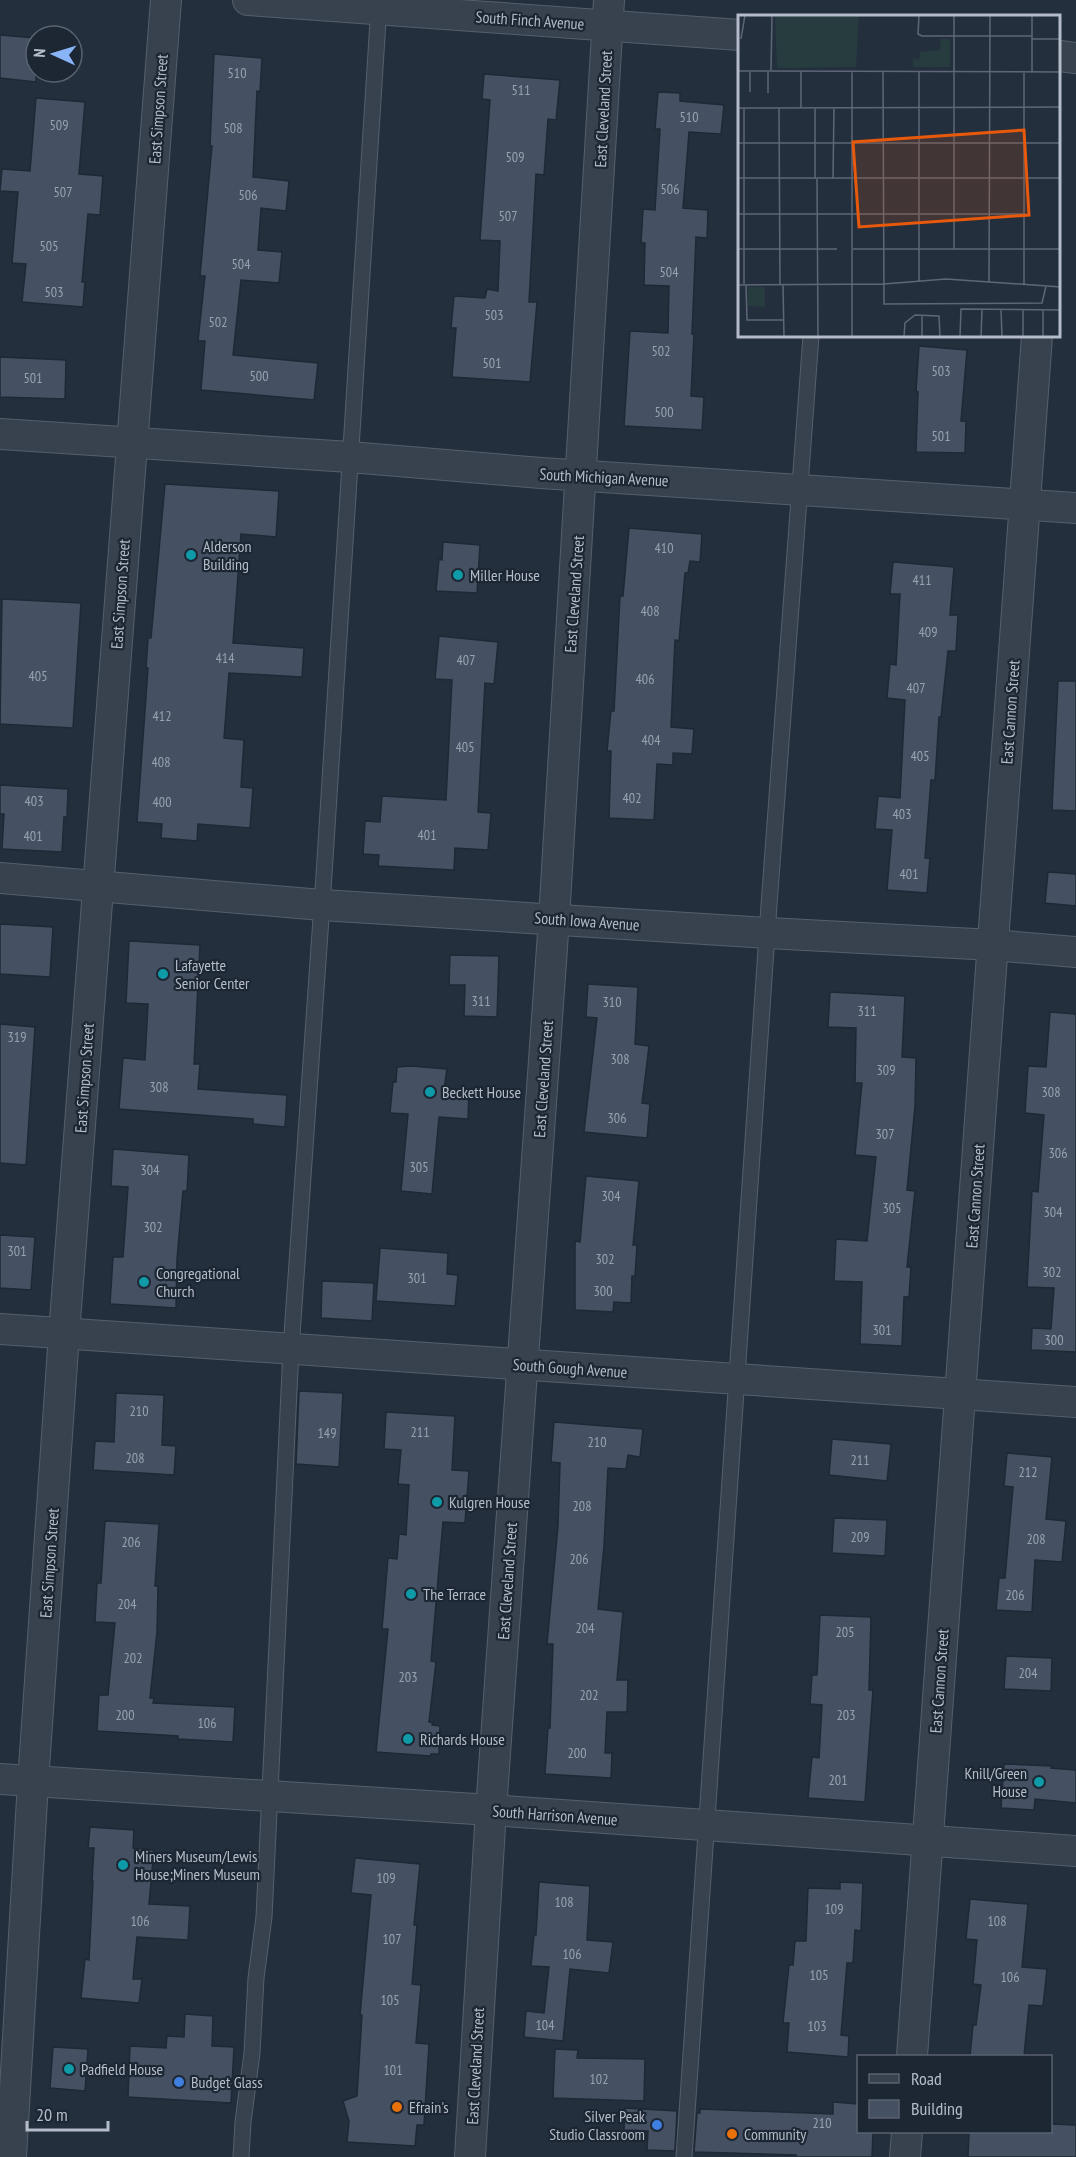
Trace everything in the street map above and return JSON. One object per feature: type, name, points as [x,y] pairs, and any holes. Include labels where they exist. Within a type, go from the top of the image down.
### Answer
[{"type":"street","name":"East Simpson Street","points":[[10,2157],[64,1334],[166,0]]},
{"type":"street","name":"South Finch Avenue","points":[[248,0],[608,13],[738,35]]},
{"type":"street","name":"East Cleveland Street","points":[[470,2157],[490,1810],[554,919],[608,13]]},
{"type":"street","points":[[1061,56],[1076,58]]},
{"type":"street","name":"East Cannon Street","points":[[912,2055],[1037,338]]},
{"type":"street","name":"South Michigan Avenue","points":[[0,434],[350,457],[581,476],[1076,508]]},
{"type":"street","name":"South Iowa Avenue","points":[[0,878],[322,905],[993,945],[1076,952]]},
{"type":"street","name":"South Gough Avenue","points":[[0,1329],[1076,1402]]},
{"type":"street","name":"South Harrison Avenue","points":[[0,1779],[1076,1851]]},
{"type":"street","points":[[905,2157],[907,2133]]},
{"type":"lane","points":[[242,2157],[243,2122],[252,2053],[256,1978],[264,1917],[291,1349],[322,905],[379,5]]},
{"type":"lane","points":[[684,2157],[811,338]]},
{"type":"building","points":[[0,35],[24,37],[24,81],[0,78]]},
{"type":"building","points":[[214,54],[262,58],[260,92],[257,91],[253,177],[289,181],[286,211],[261,208],[258,250],[282,252],[279,283],[241,280],[233,355],[318,363],[314,400],[201,390],[205,341],[198,341],[205,276],[200,276],[212,146],[210,146]]},
{"type":"building","points":[[484,74],[560,80],[556,120],[548,119],[544,175],[536,174],[529,302],[537,302],[530,382],[452,377],[456,328],[451,328],[454,296],[485,298],[487,289],[498,291],[500,241],[480,240],[490,100],[482,99]]},
{"type":"building","points":[[658,92],[680,93],[680,101],[724,105],[721,134],[689,132],[683,208],[708,210],[707,238],[696,237],[692,334],[694,334],[691,396],[704,397],[702,430],[624,426],[630,331],[668,333],[669,286],[644,285],[645,243],[641,243],[643,209],[655,210],[660,129],[655,129]]},
{"type":"building","points":[[36,98],[85,102],[79,174],[103,176],[100,215],[88,214],[82,282],[85,282],[83,307],[22,302],[26,264],[12,263],[18,192],[0,191],[2,169],[30,171]]},
{"type":"building","points":[[919,346],[967,350],[961,421],[966,421],[965,453],[916,452]]},
{"type":"building","points":[[0,357],[66,360],[65,399],[0,397]]},
{"type":"building","points":[[165,484],[279,491],[276,537],[241,534],[233,643],[304,648],[302,677],[229,673],[224,738],[244,740],[241,787],[253,788],[250,828],[198,824],[197,841],[161,838],[162,824],[137,822],[148,638],[151,638]]},
{"type":"building","points":[[629,528],[702,534],[700,562],[690,561],[688,573],[685,573],[679,641],[675,640],[671,727],[694,729],[692,754],[673,753],[673,765],[657,764],[654,820],[609,818],[611,751],[607,751],[611,711],[614,711],[620,596],[623,596]]},
{"type":"building","name":"Miller House","points":[[443,542],[480,545],[477,593],[436,591]]},
{"type":"building","points":[[893,562],[954,567],[950,615],[958,615],[956,651],[948,651],[941,717],[939,717],[935,780],[931,780],[925,858],[930,858],[927,893],[887,890],[892,830],[875,829],[878,796],[900,798],[905,700],[887,698],[890,664],[896,665],[900,594],[890,594]]},
{"type":"building","points":[[2,599],[81,603],[73,728],[0,724]]},
{"type":"building","points":[[439,636],[498,642],[494,684],[485,683],[478,812],[491,813],[488,850],[455,848],[454,870],[378,866],[379,855],[363,854],[365,821],[380,822],[382,796],[446,800],[452,680],[435,679]]},
{"type":"building","points":[[1058,681],[1076,681],[1076,811],[1052,810]]},
{"type":"building","points":[[0,785],[68,789],[62,852],[2,849],[4,814],[0,814]]},
{"type":"building","points":[[1048,872],[1076,874],[1076,906],[1045,903]]},
{"type":"building","points":[[0,924],[53,927],[50,977],[0,974]]},
{"type":"building","points":[[129,941],[200,945],[194,1064],[200,1064],[198,1089],[287,1095],[285,1127],[253,1124],[253,1119],[119,1109],[123,1058],[145,1060],[148,1004],[126,1003]]},
{"type":"building","points":[[450,955],[499,956],[497,1017],[464,1016],[465,985],[449,985]]},
{"type":"building","points":[[588,984],[638,987],[635,1044],[649,1046],[642,1103],[650,1104],[647,1138],[584,1132],[597,1018],[586,1017]]},
{"type":"building","points":[[830,992],[905,996],[902,1057],[916,1058],[915,1106],[907,1190],[915,1191],[907,1267],[911,1267],[909,1297],[904,1297],[902,1346],[860,1344],[862,1282],[834,1281],[836,1239],[867,1241],[876,1157],[855,1155],[862,1083],[855,1083],[856,1028],[828,1027]]},
{"type":"building","points":[[1050,1012],[1076,1014],[1076,1352],[1031,1350],[1032,1328],[1051,1329],[1054,1288],[1027,1287],[1032,1191],[1038,1192],[1044,1115],[1025,1113],[1028,1066],[1046,1067]]},
{"type":"building","points":[[0,1024],[35,1027],[26,1165],[0,1163]]},
{"type":"building","points":[[397,1067],[447,1069],[444,1089],[469,1091],[468,1119],[439,1117],[432,1194],[401,1191],[408,1114],[390,1113]]},
{"type":"building","points":[[113,1149],[189,1155],[187,1191],[183,1191],[177,1259],[176,1308],[110,1304],[113,1257],[123,1257],[128,1187],[111,1186]]},
{"type":"building","points":[[586,1176],[639,1181],[633,1245],[637,1245],[635,1276],[632,1276],[631,1303],[614,1302],[613,1312],[575,1310],[575,1241],[580,1242]]},
{"type":"building","points":[[0,1235],[35,1237],[31,1290],[0,1288]]},
{"type":"building","points":[[380,1248],[448,1253],[447,1274],[458,1275],[455,1306],[376,1301]]},
{"type":"building","points":[[322,1281],[374,1283],[372,1321],[321,1318]]},
{"type":"building","points":[[299,1391],[343,1393],[339,1467],[296,1464]]},
{"type":"building","points":[[116,1393],[164,1395],[162,1445],[176,1446],[174,1475],[93,1470],[95,1441],[114,1442]]},
{"type":"building","points":[[386,1412],[455,1416],[452,1470],[469,1471],[465,1523],[443,1522],[431,1661],[436,1662],[429,1722],[440,1726],[439,1754],[431,1754],[431,1756],[376,1752],[388,1629],[382,1629],[388,1558],[397,1559],[399,1534],[406,1535],[409,1485],[398,1484],[401,1450],[384,1449]]},
{"type":"building","points":[[554,1422],[643,1429],[640,1457],[628,1455],[626,1469],[608,1468],[598,1609],[623,1612],[617,1680],[628,1680],[627,1712],[607,1712],[605,1753],[612,1753],[611,1778],[545,1774],[548,1728],[550,1728],[553,1644],[547,1644],[558,1526],[560,1463],[551,1462]]},
{"type":"building","points":[[832,1439],[891,1444],[887,1481],[829,1475]]},
{"type":"building","points":[[1007,1453],[1052,1457],[1046,1519],[1066,1521],[1062,1562],[1035,1560],[1032,1612],[996,1610],[999,1578],[1005,1578],[1013,1487],[1004,1486]]},
{"type":"building","points":[[834,1518],[887,1520],[885,1556],[832,1553]]},
{"type":"building","points":[[105,1521],[159,1524],[155,1586],[158,1586],[157,1632],[150,1698],[154,1698],[153,1703],[235,1707],[233,1742],[97,1731],[99,1695],[108,1695],[115,1623],[95,1622],[97,1583],[101,1583]]},
{"type":"building","points":[[820,1615],[871,1617],[869,1690],[873,1690],[865,1802],[808,1798],[812,1757],[819,1758],[822,1705],[810,1704],[812,1675],[817,1675]]},
{"type":"building","points":[[1006,1656],[1052,1658],[1051,1691],[1004,1689]]},
{"type":"building","name":"Knill/Green House","points":[[1004,1764],[1052,1766],[1051,1768],[1076,1770],[1076,1803],[1035,1799],[1034,1810],[1001,1808]]},
{"type":"building","points":[[90,1827],[134,1830],[133,1848],[154,1850],[149,1904],[190,1906],[188,1940],[137,1937],[133,1979],[142,1979],[139,2003],[81,1998],[85,1959],[89,1960],[94,1848],[88,1848]]},
{"type":"building","points":[[355,1858],[420,1864],[414,1925],[417,1925],[412,1984],[421,1985],[416,2043],[429,2044],[424,2125],[417,2125],[415,2146],[347,2142],[349,2121],[343,2101],[357,2096],[362,2015],[360,2015],[371,1895],[351,1893]]},
{"type":"building","points":[[539,1882],[590,1886],[587,1940],[613,1942],[609,1973],[570,1969],[563,2041],[524,2037],[526,2011],[544,2013],[549,1967],[531,1966],[534,1935],[536,1935]]},
{"type":"building","points":[[840,1882],[863,1883],[861,1931],[855,1930],[853,1963],[847,1963],[841,2035],[849,2036],[848,2057],[787,2052],[789,2023],[783,2023],[789,1965],[793,1965],[795,1941],[806,1941],[808,1888],[840,1889]]},
{"type":"building","points":[[970,1899],[1028,1904],[1022,1967],[1047,1969],[1043,2006],[1029,2005],[1024,2055],[970,2055],[981,1985],[973,1984],[977,1940],[966,1939]]},
{"type":"building","points":[[185,2014],[213,2016],[212,2046],[234,2047],[231,2103],[128,2097],[130,2046],[166,2048],[167,2036],[184,2037]]},
{"type":"building","name":"Padfield House","points":[[53,2047],[88,2049],[85,2091],[50,2088]]},
{"type":"building","points":[[555,2049],[578,2050],[577,2058],[645,2059],[644,2101],[553,2098]]},
{"type":"building","points":[[833,2102],[857,2104],[857,2133],[873,2133],[872,2157],[796,2157],[796,2155],[694,2152],[697,2113],[700,2113],[700,2109],[833,2114]]},
{"type":"building","points":[[625,2108],[677,2111],[675,2151],[647,2150],[648,2131],[624,2130]]},
{"type":"building","points":[[1052,2124],[1076,2125],[1076,2157],[968,2157],[969,2133],[1052,2133]]},
{"type":"place","name":"Alderson Building","points":[[191,555]]},
{"type":"place","name":"Miller House","points":[[458,575]]},
{"type":"place","name":"Lafayette Senior Center","points":[[163,974]]},
{"type":"place","name":"Beckett House","points":[[430,1092]]},
{"type":"place","name":"Congregational Church","points":[[144,1282]]},
{"type":"place","name":"Kulgren House","points":[[437,1502]]},
{"type":"place","name":"The Terrace","points":[[411,1594]]},
{"type":"place","name":"Richards House","points":[[408,1739]]},
{"type":"place","name":"Knill/Green House","points":[[1039,1782]]},
{"type":"place","name":"Miners Museum/Lewis House;Miners Museum","points":[[123,1865]]},
{"type":"place","name":"Padfield House","points":[[69,2069]]},
{"type":"place","name":"Budget Glass","points":[[179,2082]]},
{"type":"place","name":"Efrain's","points":[[397,2107]]},
{"type":"place","name":"Silver Peak Studio Classroom","points":[[657,2125]]},
{"type":"place","name":"Community","points":[[732,2134]]}]
